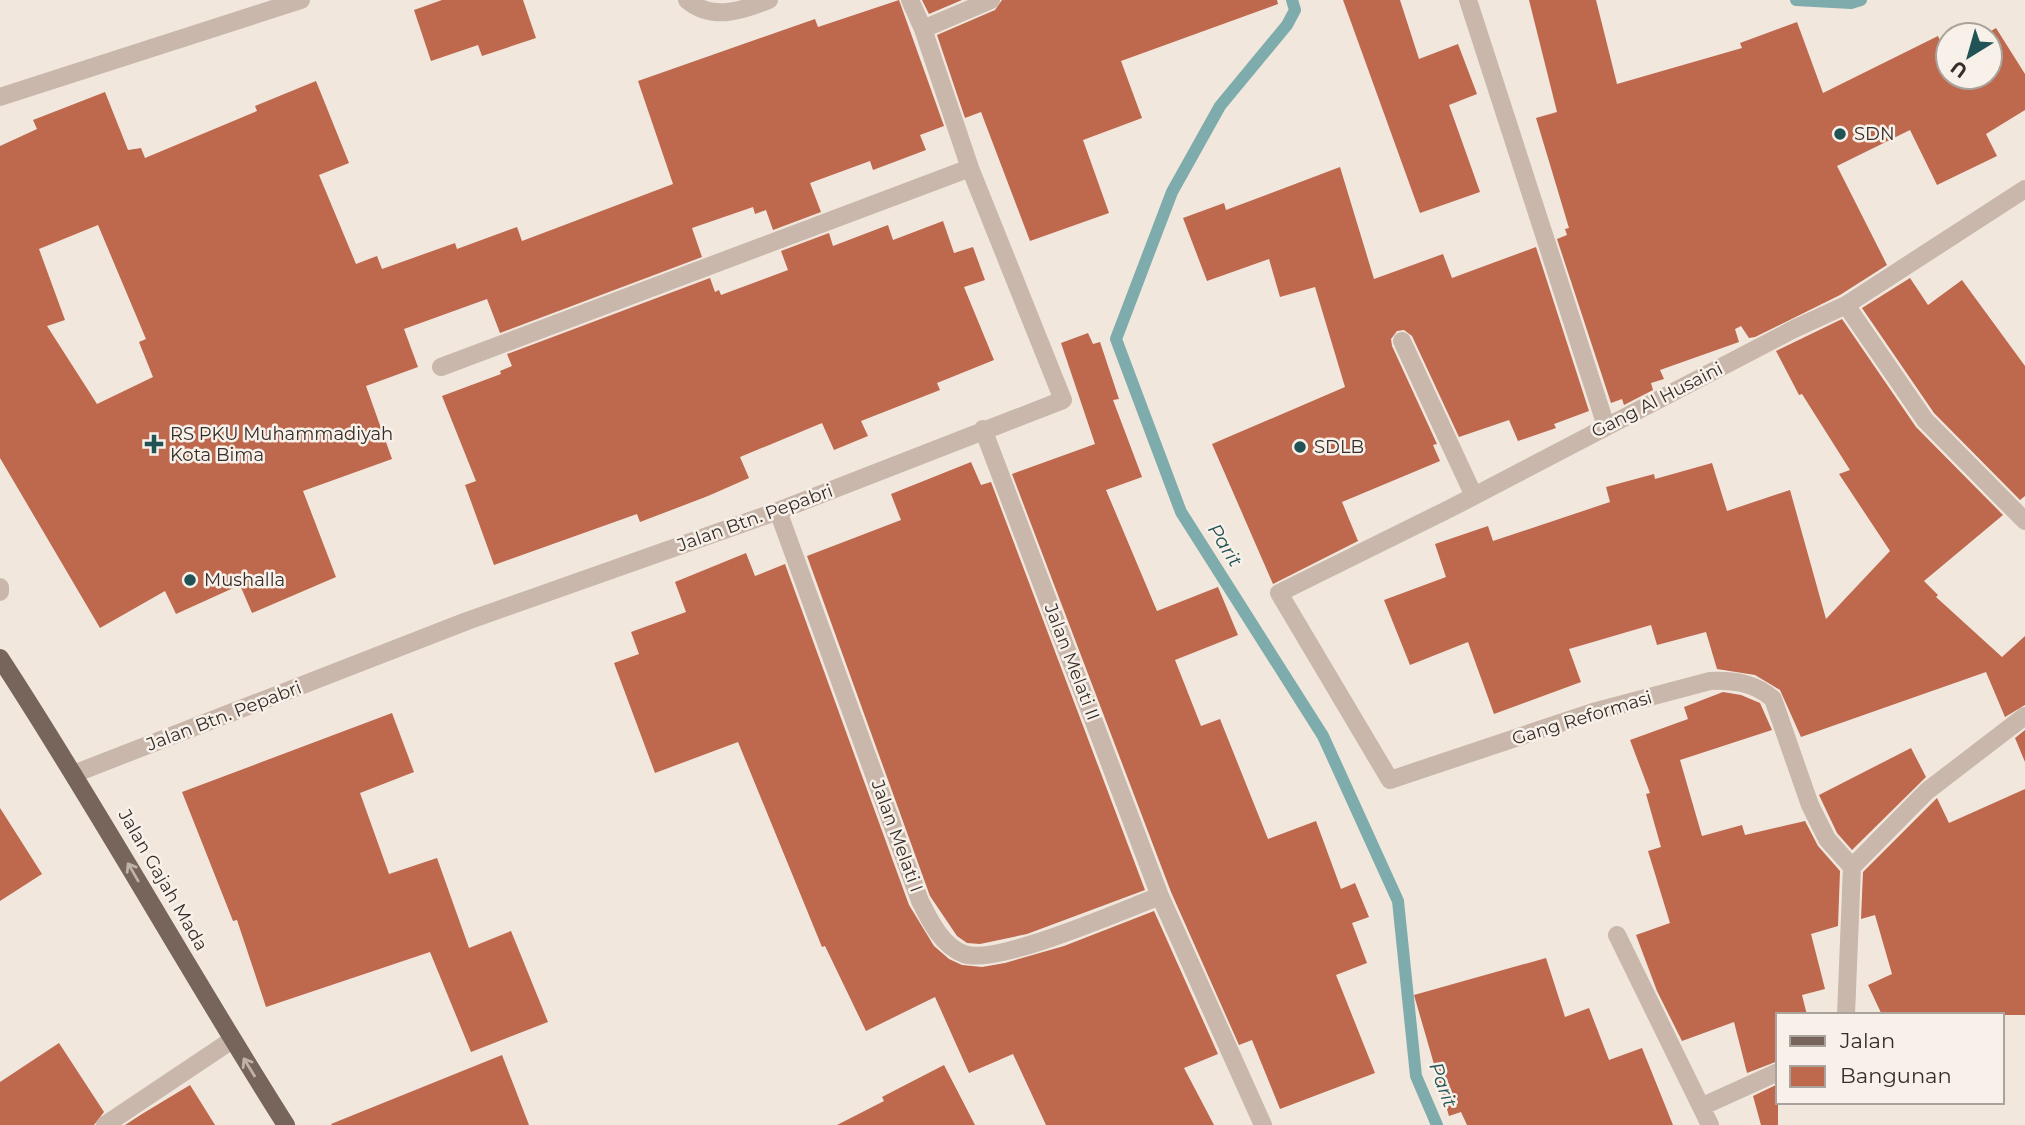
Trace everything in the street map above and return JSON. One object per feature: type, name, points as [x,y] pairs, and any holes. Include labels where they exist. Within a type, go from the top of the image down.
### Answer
[{"type":"main road","name":"Jalan Gajah Mada","points":[[0,658],[76,774],[232,1040],[286,1125]]},
{"type":"street","points":[[0,97],[301,0]]},
{"type":"street","points":[[687,0],[697,8],[719,12],[733,12],[769,0]]},
{"type":"street","name":"Jalan Btn. Pepabri","points":[[76,774],[467,621],[778,511],[1063,400],[970,168],[923,29],[910,0]]},
{"type":"street","points":[[923,29],[991,0]]},
{"type":"street","points":[[1468,0],[1606,426]]},
{"type":"street","points":[[441,367],[970,168]]},
{"type":"street","name":"Gang Al Husaini","points":[[1390,780],[1279,593],[1846,305],[2025,189]]},
{"type":"street","points":[[1846,305],[1926,420],[2025,521]]},
{"type":"street","points":[[1402,341],[1474,496]]},
{"type":"street","name":"Jalan Melati II","points":[[983,429],[1160,896],[1263,1125]]},
{"type":"street","name":"Jalan Melati I","points":[[778,511],[920,901],[931,923],[949,945],[967,956],[1003,954],[1160,896]]},
{"type":"street","points":[[0,587],[0,592]]},
{"type":"street","name":"Gang Reformasi","points":[[1390,780],[1593,712],[1710,681],[1748,684],[1761,688],[1773,699],[1810,805],[1827,839],[1852,867]]},
{"type":"street","points":[[1846,1013],[1852,867],[1927,791],[2025,716]]},
{"type":"street","points":[[1617,934],[1710,1125]]},
{"type":"street","points":[[105,1125],[232,1040]]},
{"type":"street","points":[[1703,1106],[1776,1073]]},
{"type":"building","points":[[442,0],[523,0],[536,38],[482,56],[478,45],[431,61],[414,10]]},
{"type":"building","points":[[899,0],[944,126],[920,135],[926,150],[873,170],[870,161],[810,183],[821,212],[773,230],[766,210],[755,214],[753,207],[692,228],[702,257],[500,333],[487,299],[404,329],[418,367],[366,386],[392,459],[303,491],[336,577],[252,613],[240,585],[176,614],[165,591],[100,628],[0,458],[0,146],[37,129],[33,120],[105,92],[128,150],[141,148],[145,158],[257,111],[255,106],[316,81],[349,163],[319,175],[356,264],[377,256],[382,269],[455,243],[457,249],[517,227],[522,241],[673,184],[638,81],[815,19],[818,27]],"holes":[[[98,225],[146,339],[139,342],[153,377],[97,404],[47,326],[65,320],[39,249]]]},
{"type":"building","points":[[922,0],[962,0],[929,14]]},
{"type":"building","points":[[1002,0],[1277,0],[1278,4],[1121,61],[1142,118],[1083,140],[1109,213],[1030,241],[981,112],[965,118],[937,35],[995,10]]},
{"type":"building","points":[[1343,0],[1400,0],[1419,59],[1458,44],[1477,94],[1449,105],[1480,192],[1420,213]]},
{"type":"building","points":[[1529,0],[1596,0],[1617,84],[1742,48],[1740,43],[1797,22],[1823,93],[1934,38],[1934,91],[2004,91],[2004,41],[2025,74],[2025,110],[1986,134],[1997,156],[1937,185],[1910,130],[1837,166],[1887,265],[1840,295],[1755,337],[1749,338],[1741,326],[1735,329],[1739,342],[1660,370],[1664,379],[1651,383],[1653,390],[1624,405],[1622,399],[1611,403],[1557,239],[1567,235],[1565,229],[1569,228],[1536,118],[1557,112]]},
{"type":"building","points":[[1340,167],[1374,279],[1443,254],[1452,278],[1536,247],[1589,411],[1554,424],[1556,428],[1518,441],[1509,420],[1459,437],[1412,336],[1404,330],[1397,331],[1391,339],[1392,346],[1437,444],[1433,445],[1440,461],[1342,502],[1358,541],[1273,584],[1212,444],[1345,387],[1315,287],[1280,297],[1269,259],[1207,281],[1183,218],[1224,203],[1226,210]]},
{"type":"building","points":[[943,221],[954,253],[973,247],[985,280],[964,287],[994,360],[937,383],[940,390],[861,421],[868,436],[834,450],[822,423],[740,457],[749,478],[708,496],[640,522],[637,514],[494,565],[465,485],[476,481],[442,396],[501,374],[500,371],[512,366],[507,354],[710,278],[715,292],[719,290],[721,295],[788,270],[781,251],[829,233],[833,246],[888,225],[893,240]]},
{"type":"building","points":[[1910,278],[1928,305],[1962,280],[2025,366],[2025,496],[2020,500],[1934,413],[1862,308]]},
{"type":"building","points":[[1842,319],[1916,427],[2003,515],[1924,581],[1938,595],[1936,597],[2002,657],[2025,636],[2025,705],[2005,717],[1986,672],[1801,737],[1780,690],[1755,675],[1717,669],[1706,632],[1657,645],[1651,625],[1569,649],[1581,682],[1494,714],[1468,642],[1410,665],[1384,600],[1446,577],[1435,544],[1488,526],[1493,541],[1610,502],[1606,487],[1654,474],[1655,479],[1712,463],[1727,511],[1790,490],[1826,619],[1890,551],[1839,474],[1850,470],[1802,394],[1799,395],[1776,351]]},
{"type":"building","points":[[1088,333],[1093,344],[1100,342],[1119,399],[1113,400],[1142,477],[1106,490],[1157,611],[1218,587],[1238,635],[1175,660],[1201,726],[1220,719],[1268,839],[1316,821],[1341,889],[1355,883],[1369,917],[1352,923],[1367,963],[1336,975],[1375,1073],[1280,1109],[1252,1040],[1239,1045],[1171,892],[1012,474],[1095,444],[1061,343]]},
{"type":"building","points":[[971,462],[981,485],[991,482],[1145,890],[1027,934],[980,944],[967,943],[957,936],[930,896],[807,556],[901,520],[891,494]]},
{"type":"building","points":[[746,553],[755,576],[785,564],[909,905],[934,946],[949,959],[962,965],[982,967],[1064,946],[1154,911],[1218,1054],[1184,1068],[1214,1125],[1046,1125],[1013,1054],[969,1073],[935,997],[866,1031],[825,946],[822,947],[738,742],[655,773],[614,663],[639,654],[631,632],[686,612],[675,582]]},
{"type":"building","points":[[1723,692],[1741,695],[1760,703],[1772,730],[1680,760],[1702,836],[1742,825],[1745,835],[1805,821],[1818,846],[1840,871],[1838,926],[1811,934],[1825,989],[1802,995],[1806,1013],[1776,1013],[1776,1062],[1747,1073],[1734,1022],[1682,1041],[1657,991],[1636,935],[1670,923],[1648,851],[1661,847],[1646,794],[1650,793],[1630,740],[1688,719],[1684,707]]},
{"type":"building","points":[[392,713],[414,772],[360,793],[389,874],[437,858],[469,948],[511,931],[548,1022],[471,1052],[430,952],[266,1007],[237,920],[233,921],[182,792]]},
{"type":"building","points":[[2025,730],[2025,762],[2015,738]]},
{"type":"building","points":[[1911,748],[1926,777],[1852,850],[1837,833],[1819,795]]},
{"type":"building","points":[[2025,789],[2025,1015],[1881,1013],[1868,985],[1892,974],[1875,915],[1861,919],[1863,872],[1937,798],[1949,823]]},
{"type":"building","points":[[0,808],[42,874],[0,901]]},
{"type":"building","points":[[1546,958],[1565,1017],[1589,1008],[1609,1060],[1642,1048],[1673,1125],[1467,1125],[1461,1112],[1449,1116],[1414,995]]},
{"type":"building","points":[[59,1043],[104,1112],[94,1125],[0,1125],[0,1082]]},
{"type":"building","points":[[502,1055],[529,1125],[331,1124]]},
{"type":"building","points":[[944,1065],[975,1125],[837,1125],[884,1101],[882,1097]]},
{"type":"building","points":[[190,1085],[215,1125],[125,1125],[142,1114]]},
{"type":"building","points":[[1776,1085],[1778,1125],[1761,1125],[1753,1096]]},
{"type":"waterway","name":"Parit","points":[[1292,0],[1295,10],[1287,25],[1220,106],[1172,192],[1116,339],[1181,512],[1323,736],[1398,901],[1416,1076],[1437,1125]]},
{"type":"waterway","name":"Parit","points":[[1796,0],[1851,3],[1861,0]]},
{"type":"place","name":"SDN","points":[[1840,134]]},
{"type":"place","name":"RS PKU Muhammadiyah Kota Bima","points":[[154,444]]},
{"type":"place","name":"SDLB","points":[[1300,447]]},
{"type":"place","name":"Mushalla","points":[[190,580]]}]
